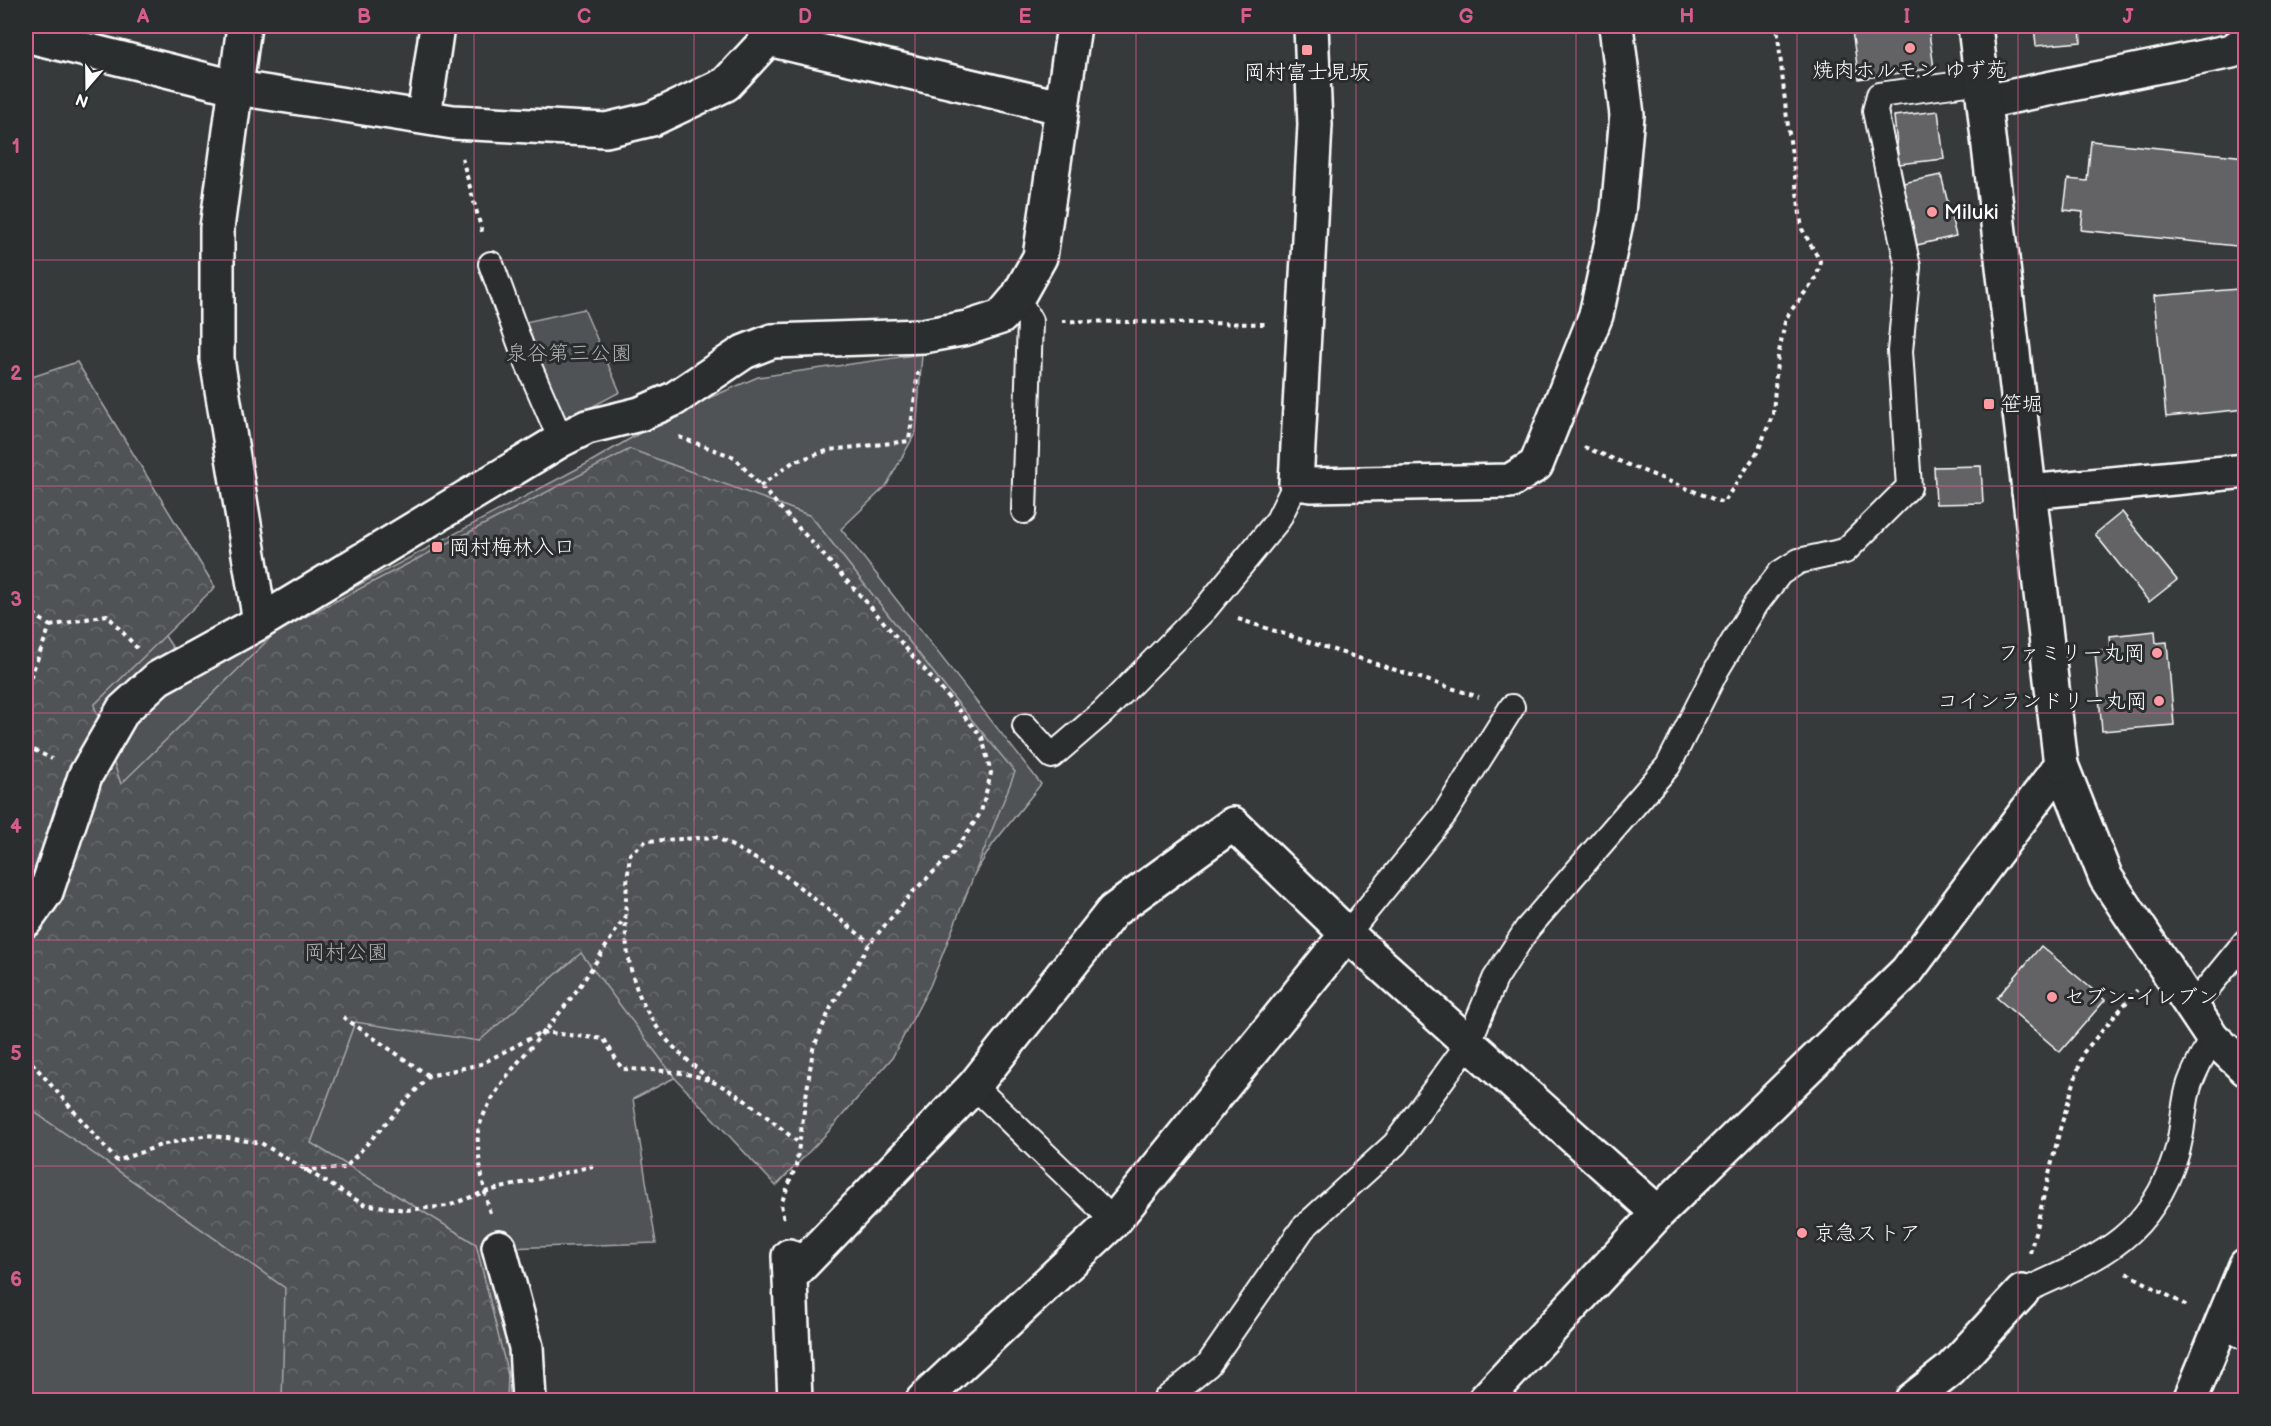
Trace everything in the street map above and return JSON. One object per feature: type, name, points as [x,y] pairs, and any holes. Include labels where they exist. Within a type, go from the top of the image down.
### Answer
[{"type":"street","points":[[244,26],[238,88],[217,228],[217,359],[260,622]]},
{"type":"street","points":[[436,26],[438,119]]},
{"type":"street","points":[[26,920],[46,892],[85,776],[123,710],[158,678],[260,622],[561,440],[588,427],[640,414],[674,399],[744,352],[772,341],[922,336],[967,328],[1023,310],[1040,257],[1060,107],[1074,26]]},
{"type":"street","points":[[1311,26],[1315,125],[1296,483],[1510,481],[1536,465],[1596,315],[1618,213],[1627,115],[1616,26]]},
{"type":"street","points":[[1975,26],[2061,765],[2106,878],[2161,964],[2212,1037],[2246,1069]]},
{"type":"street","points":[[26,35],[238,88],[438,119],[606,130],[652,119],[726,84],[769,32],[1060,107]]},
{"type":"street","points":[[1983,92],[2232,51],[2246,41]]},
{"type":"street","points":[[2029,492],[2246,471]]},
{"type":"street","points":[[1485,1401],[1658,1213],[1907,971],[2061,765]]},
{"type":"street","points":[[795,1401],[789,1262],[974,1086],[1113,912],[1233,824],[1347,934],[1658,1213]]},
{"type":"street","points":[[923,1401],[1114,1221],[1347,934]]},
{"type":"street","points":[[499,1247],[526,1347],[529,1401]]},
{"type":"street","points":[[2190,1401],[2233,1331],[2246,1265]]},
{"type":"street","points":[[1912,1401],[1950,1370],[2022,1292]]},
{"type":"lane","points":[[1166,1401],[1208,1365],[1303,1228],[1395,1144],[1468,1044],[1495,979],[1527,929],[1668,766],[1717,669],[1756,604],[1780,573],[1798,561],[1845,551],[1910,487],[1900,351],[1908,267],[1875,111],[1879,95],[1983,92]]},
{"type":"lane","points":[[491,264],[525,357],[561,440]]},
{"type":"lane","points":[[1023,310],[1024,511]]},
{"type":"lane","points":[[1025,726],[1052,756],[1103,712],[1206,609],[1278,520],[1296,483]]},
{"type":"lane","points":[[1347,934],[1444,815],[1512,707]]},
{"type":"lane","points":[[2191,1008],[2246,942]]},
{"type":"lane","points":[[2022,1292],[2097,1257],[2129,1235],[2155,1204],[2176,1154],[2189,1084],[2212,1037]]},
{"type":"lane","points":[[974,1086],[1114,1221]]},
{"type":"path","points":[[1549,433],[1723,503],[1758,451],[1773,414],[1777,362],[1785,322],[1788,313],[1817,277],[1820,261],[1802,229],[1786,111],[1778,26]]},
{"type":"path","points":[[438,119],[491,264]]},
{"type":"path","points":[[1023,310],[1304,324]]},
{"type":"path","points":[[759,486],[793,462],[830,450],[909,441],[922,336]]},
{"type":"path","points":[[640,414],[685,441],[734,457],[869,605],[982,737],[991,774],[981,812],[956,850],[913,892],[870,943],[831,1007],[813,1049],[796,1167],[781,1204],[789,1262]]},
{"type":"path","points":[[26,608],[50,626],[107,615],[146,658],[158,678]]},
{"type":"path","points":[[1206,609],[1512,707]]},
{"type":"path","points":[[26,688],[50,626]]},
{"type":"path","points":[[800,1143],[754,1107],[709,1080],[657,1028],[627,959],[624,919],[630,854],[646,841],[716,837],[783,874],[870,943]]},
{"type":"path","points":[[499,1247],[484,1192],[478,1130],[490,1102],[542,1032],[561,1011],[624,919]]},
{"type":"path","points":[[2022,1292],[2042,1195],[2083,1053],[2161,964]]},
{"type":"path","points":[[343,1017],[429,1076]]},
{"type":"path","points":[[303,1171],[345,1168],[429,1076],[481,1064],[542,1032],[604,1039],[622,1069],[664,1071],[709,1080]]},
{"type":"path","points":[[26,1056],[117,1161],[161,1145],[207,1135],[261,1143],[303,1171],[363,1204],[406,1210],[448,1206],[484,1192],[593,1166]]},
{"type":"path","points":[[2097,1257],[2233,1331]]},
{"type":"green space","name":"泉谷第三公園","points":[[584,309],[620,392],[565,421],[521,323]]},
{"type":"green space","name":"岡村公園","points":[[922,354],[916,432],[886,486],[841,529],[1041,784],[993,844],[955,905],[680,1075],[633,1099],[656,1243],[505,1248],[521,1400],[26,1400],[26,458],[109,549],[185,667],[232,652],[590,462],[676,412],[758,377]]},
{"type":"green space","name":"岡村公園","points":[[77,362],[215,587],[94,705],[121,784],[276,632],[630,449],[811,516],[948,691],[1015,772],[930,986],[892,1058],[829,1131],[776,1186],[675,1078],[581,953],[479,1041],[355,1022],[311,1143],[476,1244],[508,1375],[507,1400],[282,1400],[285,1288],[26,1106],[26,379]]},
{"type":"building","points":[[1891,26],[1928,26],[1934,68],[1859,79],[1852,31]]},
{"type":"building","points":[[2034,26],[2080,26],[2081,42],[2036,46]]},
{"type":"building","points":[[1938,111],[1944,159],[1899,164],[1894,116]]},
{"type":"building","points":[[2091,141],[2246,157],[2246,247],[2081,230],[2083,212],[2064,210],[2068,179],[2087,181]]},
{"type":"building","points":[[1941,175],[1956,236],[1917,245],[1903,183]]},
{"type":"building","points":[[2238,289],[2246,372],[2246,409],[2166,417],[2154,296]]},
{"type":"building","points":[[1981,466],[1983,503],[1936,504],[1934,467]]},
{"type":"building","points":[[2122,512],[2177,580],[2149,602],[2095,534]]},
{"type":"building","points":[[2155,631],[2156,643],[2167,642],[2174,725],[2102,731],[2095,651],[2111,649],[2110,636]]},
{"type":"building","points":[[2041,946],[2105,1000],[2060,1052],[1997,998]]},
{"type":"place","name":"焼肉ホルモン ゆず苑","points":[[1910,48]]},
{"type":"place","name":"岡村富士見坂","points":[[1307,50]]},
{"type":"place","name":"Miluki","points":[[1932,212]]},
{"type":"place","name":"笹堀","points":[[1989,404]]},
{"type":"place","name":"岡村梅林入口","points":[[437,547]]},
{"type":"place","name":"ファミリー丸岡","points":[[2157,653]]},
{"type":"place","name":"コインランドリー丸岡","points":[[2159,701]]},
{"type":"place","name":"セブン-イレブン","points":[[2052,997]]},
{"type":"place","name":"京急ストア","points":[[1802,1233]]}]
